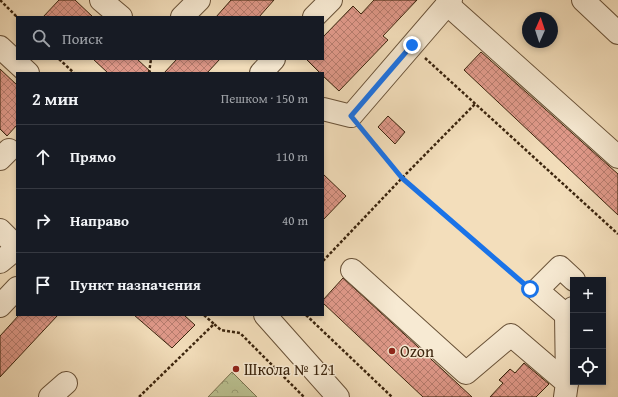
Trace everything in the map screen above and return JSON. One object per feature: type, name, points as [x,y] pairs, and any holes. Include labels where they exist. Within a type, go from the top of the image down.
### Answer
[{"type":"street","points":[[101,0],[120,16]]},
{"type":"street","points":[[183,16],[199,0]]},
{"type":"street","points":[[315,16],[331,0]]},
{"type":"street","points":[[583,0],[618,33]]},
{"type":"street","points":[[324,109],[351,116],[449,2],[618,157]]},
{"type":"street","points":[[0,47],[27,72]]},
{"type":"street","points":[[0,230],[16,247]]},
{"type":"street","points":[[0,262],[16,249]]},
{"type":"street","points":[[566,390],[569,311],[537,290],[560,267],[571,277]]},
{"type":"street","points":[[352,270],[466,373],[511,335],[566,390]]},
{"type":"street","points":[[0,306],[16,289]]},
{"type":"street","points":[[266,316],[338,397]]},
{"type":"path","points":[[0,0],[16,16]]},
{"type":"path","points":[[412,45],[618,234]]},
{"type":"path","points":[[60,60],[73,72]]},
{"type":"path","points":[[149,72],[151,60]]},
{"type":"path","points":[[324,260],[475,104]]},
{"type":"path","points":[[351,116],[402,178],[524,284]]},
{"type":"path","points":[[205,316],[221,330],[240,333],[304,397]]},
{"type":"path","points":[[307,316],[392,397]]},
{"type":"path","points":[[139,397],[214,324]]},
{"type":"green space","points":[[232,372],[257,397],[208,397]]},
{"type":"building","points":[[59,0],[75,0],[92,16],[44,16]]},
{"type":"building","points":[[231,0],[274,0],[260,16],[217,16]]},
{"type":"building","points":[[374,0],[417,0],[383,36],[388,40],[339,91],[324,77],[324,72],[319,72],[307,60],[324,60],[324,36],[353,6],[361,14]]},
{"type":"building","points":[[481,52],[618,174],[618,215],[464,70]]},
{"type":"building","points":[[94,60],[138,60],[151,72],[107,72]]},
{"type":"building","points":[[176,60],[219,60],[208,72],[165,72]]},
{"type":"building","points":[[0,69],[16,84],[16,126],[7,136],[0,129]]},
{"type":"building","points":[[388,116],[405,132],[395,144],[378,127]]},
{"type":"building","points":[[324,175],[346,196],[324,219]]},
{"type":"building","points":[[343,278],[472,397],[423,397],[324,304],[324,299]]},
{"type":"building","points":[[18,316],[57,316],[0,377],[0,336]]},
{"type":"building","points":[[135,316],[185,316],[195,325],[172,348]]},
{"type":"building","points":[[524,363],[549,384],[536,397],[490,397],[503,383],[499,380],[510,369],[515,373]]},
{"type":"place","name":"Ozon","points":[[392,351]]},
{"type":"place","name":"Школа № 121","points":[[236,369]]},
{"type":"route","points":[[412,45],[351,116],[402,178],[530,289]]}]
